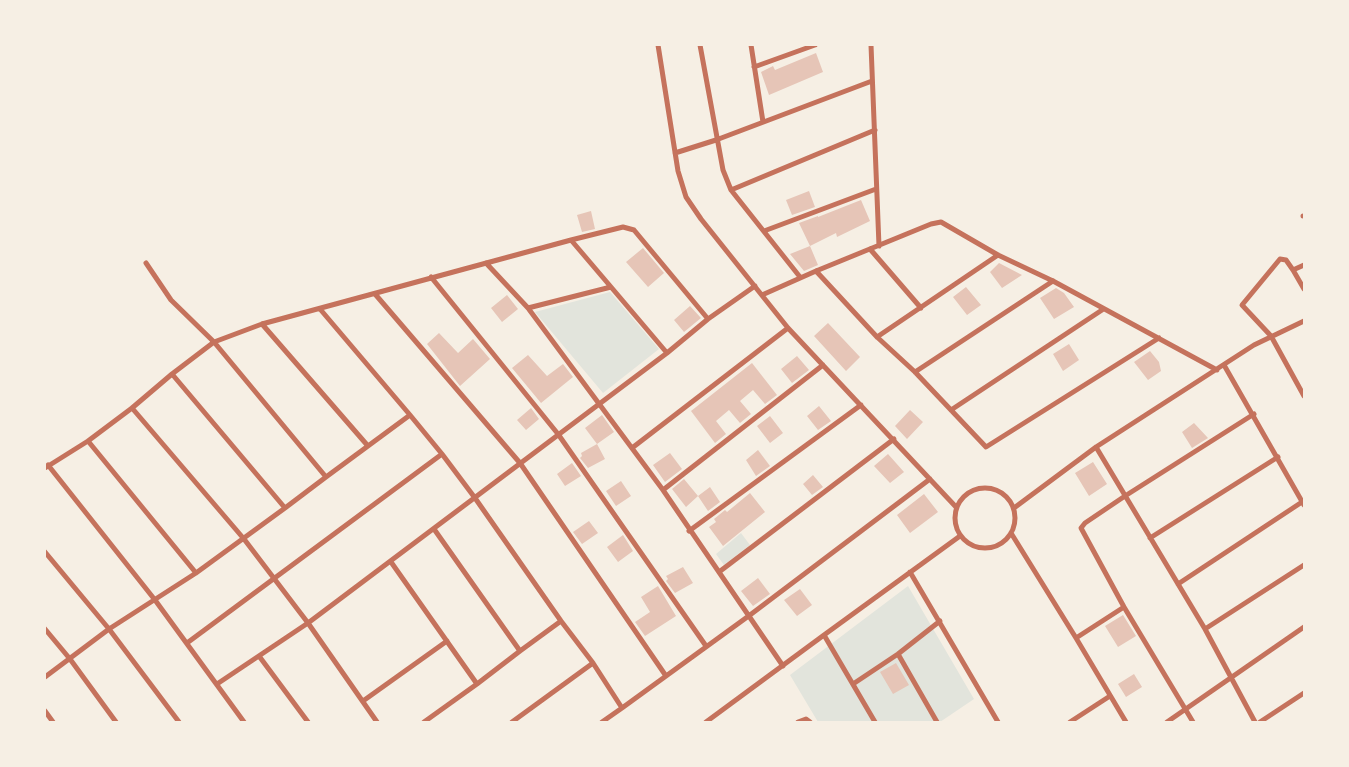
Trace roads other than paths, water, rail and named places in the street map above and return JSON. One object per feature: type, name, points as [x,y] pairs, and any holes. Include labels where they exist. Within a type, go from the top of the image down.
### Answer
[{"type":"street","points":[[658,45],[678,171],[686,197],[788,328],[956,507]]},
{"type":"street","points":[[700,45],[716,140],[723,170],[731,190],[801,278]]},
{"type":"street","points":[[751,45],[763,122]]},
{"type":"street","points":[[754,67],[804,47],[815,45]]},
{"type":"street","points":[[871,45],[879,246]]},
{"type":"street","points":[[675,153],[716,140],[872,81]]},
{"type":"street","points":[[731,190],[875,130]]},
{"type":"street","points":[[764,231],[876,189]]},
{"type":"street","points":[[762,295],[931,224],[941,222],[998,255],[1053,281],[1102,310],[1217,370]]},
{"type":"street","points":[[244,722],[155,600],[47,466],[88,441],[214,342],[262,324],[622,227],[634,230],[708,319]]},
{"type":"street","points":[[571,240],[668,353]]},
{"type":"street","points":[[870,249],[921,308]]},
{"type":"street","points":[[877,337],[998,255]]},
{"type":"street","points":[[1304,289],[1284,259],[1279,260],[1242,305],[1270,336],[1304,396]]},
{"type":"street","points":[[146,263],[171,300],[214,342],[326,477]]},
{"type":"street","points":[[486,263],[528,308],[663,490],[783,666]]},
{"type":"street","points":[[1293,270],[1304,265]]},
{"type":"street","points":[[816,271],[877,337],[915,372],[987,447],[1159,338]]},
{"type":"street","points":[[431,278],[558,434],[706,646]]},
{"type":"street","points":[[915,372],[1053,281]]},
{"type":"street","points":[[217,684],[308,623],[391,562],[754,286]]},
{"type":"street","points":[[528,308],[610,287]]},
{"type":"street","points":[[375,294],[520,463],[666,676]]},
{"type":"street","points":[[320,309],[442,454],[593,663],[622,708]]},
{"type":"street","points":[[951,410],[1102,310]]},
{"type":"street","points":[[1014,508],[1096,447],[1270,336],[1304,321]]},
{"type":"street","points":[[262,324],[368,446]]},
{"type":"street","points":[[632,448],[788,328]]},
{"type":"street","points":[[663,490],[823,365]]},
{"type":"street","points":[[1178,584],[1303,503],[1224,365]]},
{"type":"street","points":[[172,374],[285,508]]},
{"type":"street","points":[[689,531],[861,405]]},
{"type":"street","points":[[132,408],[244,539],[308,623],[377,722]]},
{"type":"street","points":[[45,677],[109,629],[244,539],[410,414]]},
{"type":"street","points":[[1193,722],[1124,607],[1081,528],[1125,496],[1254,414]]},
{"type":"street","points":[[719,572],[894,439]]},
{"type":"street","points":[[88,441],[196,573]]},
{"type":"street","points":[[1096,447],[1205,629],[1255,722]]},
{"type":"street","points":[[187,643],[442,454]]},
{"type":"street","points":[[1150,538],[1278,457]]},
{"type":"street","points":[[602,722],[750,615],[930,479]]},
{"type":"street","points":[[989,487],[998,490],[1006,496],[1014,508],[1014,524],[1011,533],[997,546],[978,547],[968,543],[960,536],[955,522],[956,507],[962,497],[970,491],[989,487]]},
{"type":"street","points":[[434,529],[520,651]]},
{"type":"street","points":[[1011,533],[1126,722]]},
{"type":"street","points":[[706,722],[960,536]]},
{"type":"street","points":[[45,552],[109,629],[179,722]]},
{"type":"street","points":[[391,562],[477,684]]},
{"type":"street","points":[[1205,629],[1304,565]]},
{"type":"street","points":[[910,572],[998,722]]},
{"type":"street","points":[[1076,638],[1124,607]]},
{"type":"street","points":[[423,722],[561,621]]},
{"type":"street","points":[[853,684],[898,654],[940,621]]},
{"type":"street","points":[[1167,722],[1304,627]]},
{"type":"street","points":[[45,629],[116,722]]},
{"type":"street","points":[[824,635],[875,722]]},
{"type":"street","points":[[363,701],[447,641]]},
{"type":"street","points":[[898,654],[937,722]]},
{"type":"street","points":[[259,656],[308,722]]},
{"type":"street","points":[[512,722],[593,663]]},
{"type":"street","points":[[1260,722],[1304,693]]},
{"type":"street","points":[[1070,722],[1110,696]]},
{"type":"street","points":[[45,711],[53,722]]},
{"type":"street","points":[[798,722],[806,719],[810,722]]}]
